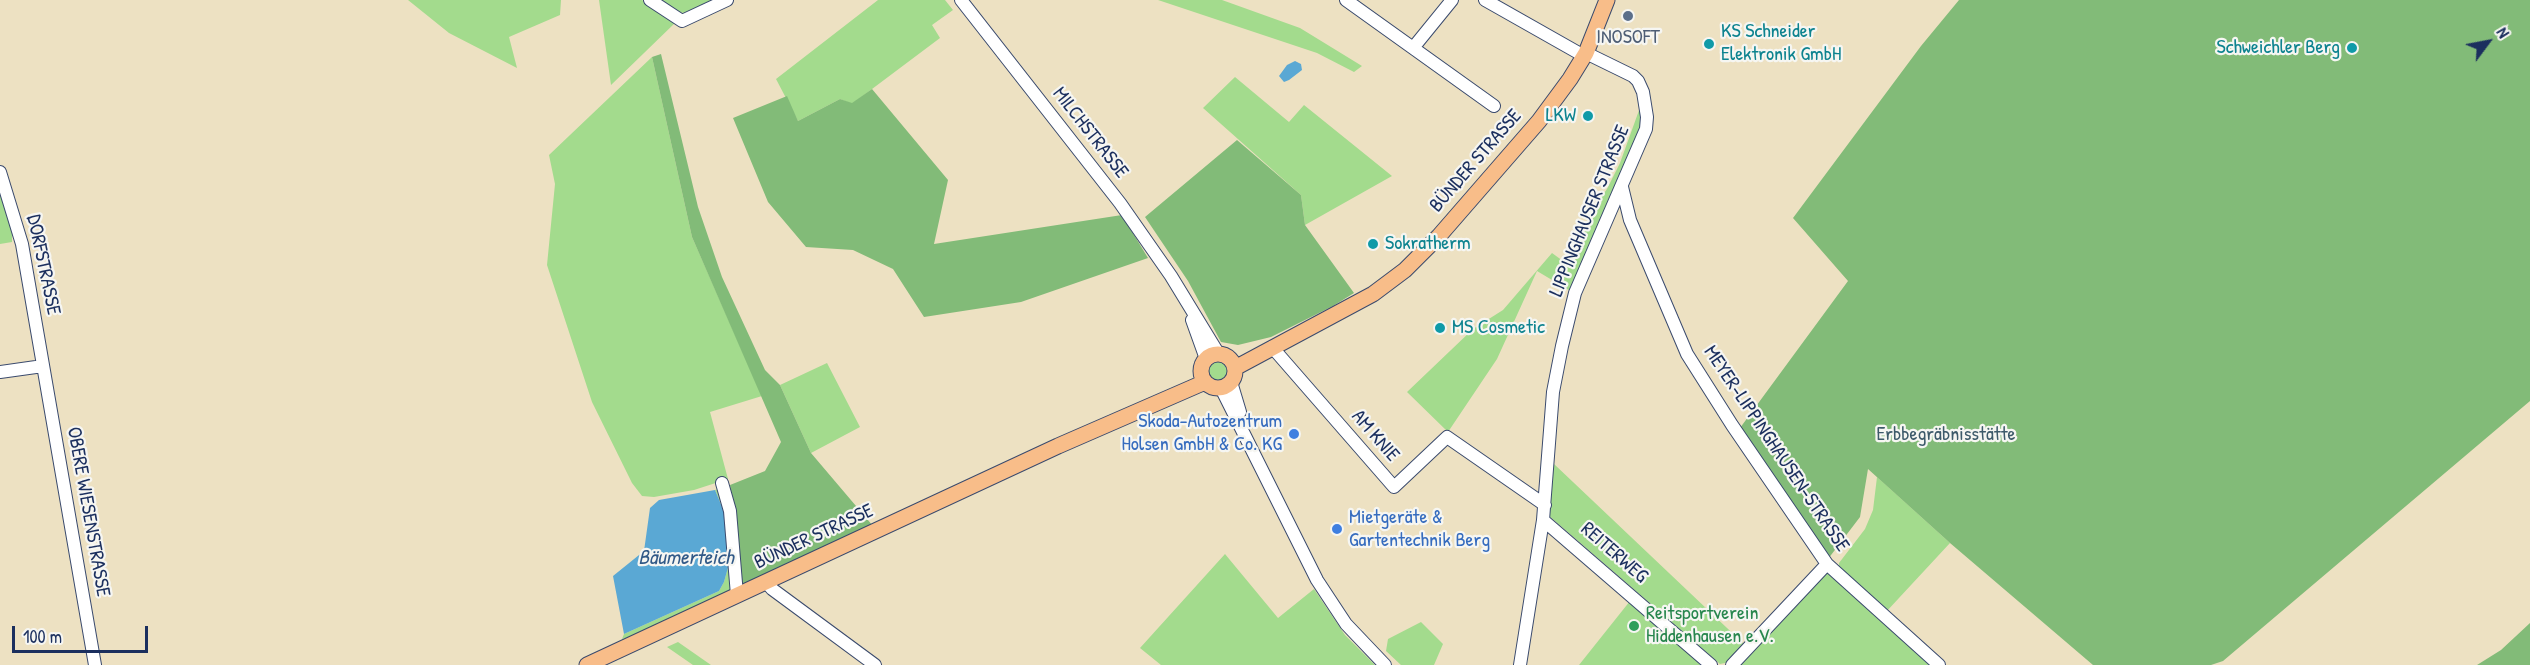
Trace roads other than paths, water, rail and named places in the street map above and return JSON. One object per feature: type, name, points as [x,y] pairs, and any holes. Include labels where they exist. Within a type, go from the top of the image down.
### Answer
[{"type":"main road","name":"BÜNDER STRASSE","points":[[587,665],[1272,347],[1373,294],[1405,270],[1439,236],[1539,121],[1585,54],[1607,0]]},
{"type":"street","points":[[650,0],[682,21],[727,0]]},
{"type":"street","name":"MILCHSTRASSE","points":[[961,0],[1120,203],[1181,294],[1309,564],[1331,603],[1353,632],[1385,665]]},
{"type":"street","points":[[1346,0],[1494,106]]},
{"type":"street","points":[[1413,48],[1452,0]]},
{"type":"street","name":"LIPPINGHAUSER STRASSE","points":[[1485,0],[1585,54],[1633,76],[1642,88],[1646,102],[1646,129],[1575,293],[1562,346],[1553,392],[1545,505],[1520,665]]},
{"type":"street","name":"DORFSTRASSE","points":[[0,172],[22,244],[43,366]]},
{"type":"street","name":"MEYER-LIPPINGHAUSEN-STRASSE","points":[[1622,187],[1630,220],[1687,354],[1827,564],[1939,665]]},
{"type":"street","points":[[1610,214],[1621,213],[1630,220]]},
{"type":"street","name":"AM KNIE","points":[[1272,347],[1394,487],[1447,437],[1545,505]]},
{"type":"street","points":[[0,372],[43,366]]},
{"type":"street","name":"OBERE WIESENSTRASSE","points":[[43,366],[95,665]]},
{"type":"street","points":[[722,483],[730,511],[737,595]]},
{"type":"street","name":"REITERWEG","points":[[1543,520],[1711,665]]},
{"type":"street","points":[[1732,665],[1827,564]]},
{"type":"street","points":[[766,582],[772,589],[876,665]]},
{"type":"water","points":[[1295,61],[1301,64],[1302,70],[1284,82],[1279,76],[1287,65]]},
{"type":"water","name":"Bäumerteich","points":[[715,490],[725,514],[729,564],[719,591],[624,634],[613,576],[644,551],[650,508],[659,500]]},
{"type":"place","name":"INOSOFT","points":[[1628,16]]},
{"type":"place","name":"KS Schneider Elektronik GmbH","points":[[1709,44]]},
{"type":"place","name":"Schweichler Berg","points":[[2352,48]]},
{"type":"place","name":"LKW","points":[[1588,116]]},
{"type":"place","name":"Sokratherm","points":[[1373,244]]},
{"type":"place","name":"MS Cosmetic","points":[[1440,328]]},
{"type":"place","name":"Skoda-Autozentrum Holsen GmbH & Co. KG","points":[[1294,434]]},
{"type":"place","name":"Mietgeräte & Gartentechnik Berg","points":[[1337,529]]},
{"type":"place","name":"Reitsportverein Hiddenhausen e.V.","points":[[1634,626]]},
{"type":"park label","name":"Erbbegräbnisstätte","points":[[1946,435]]}]
